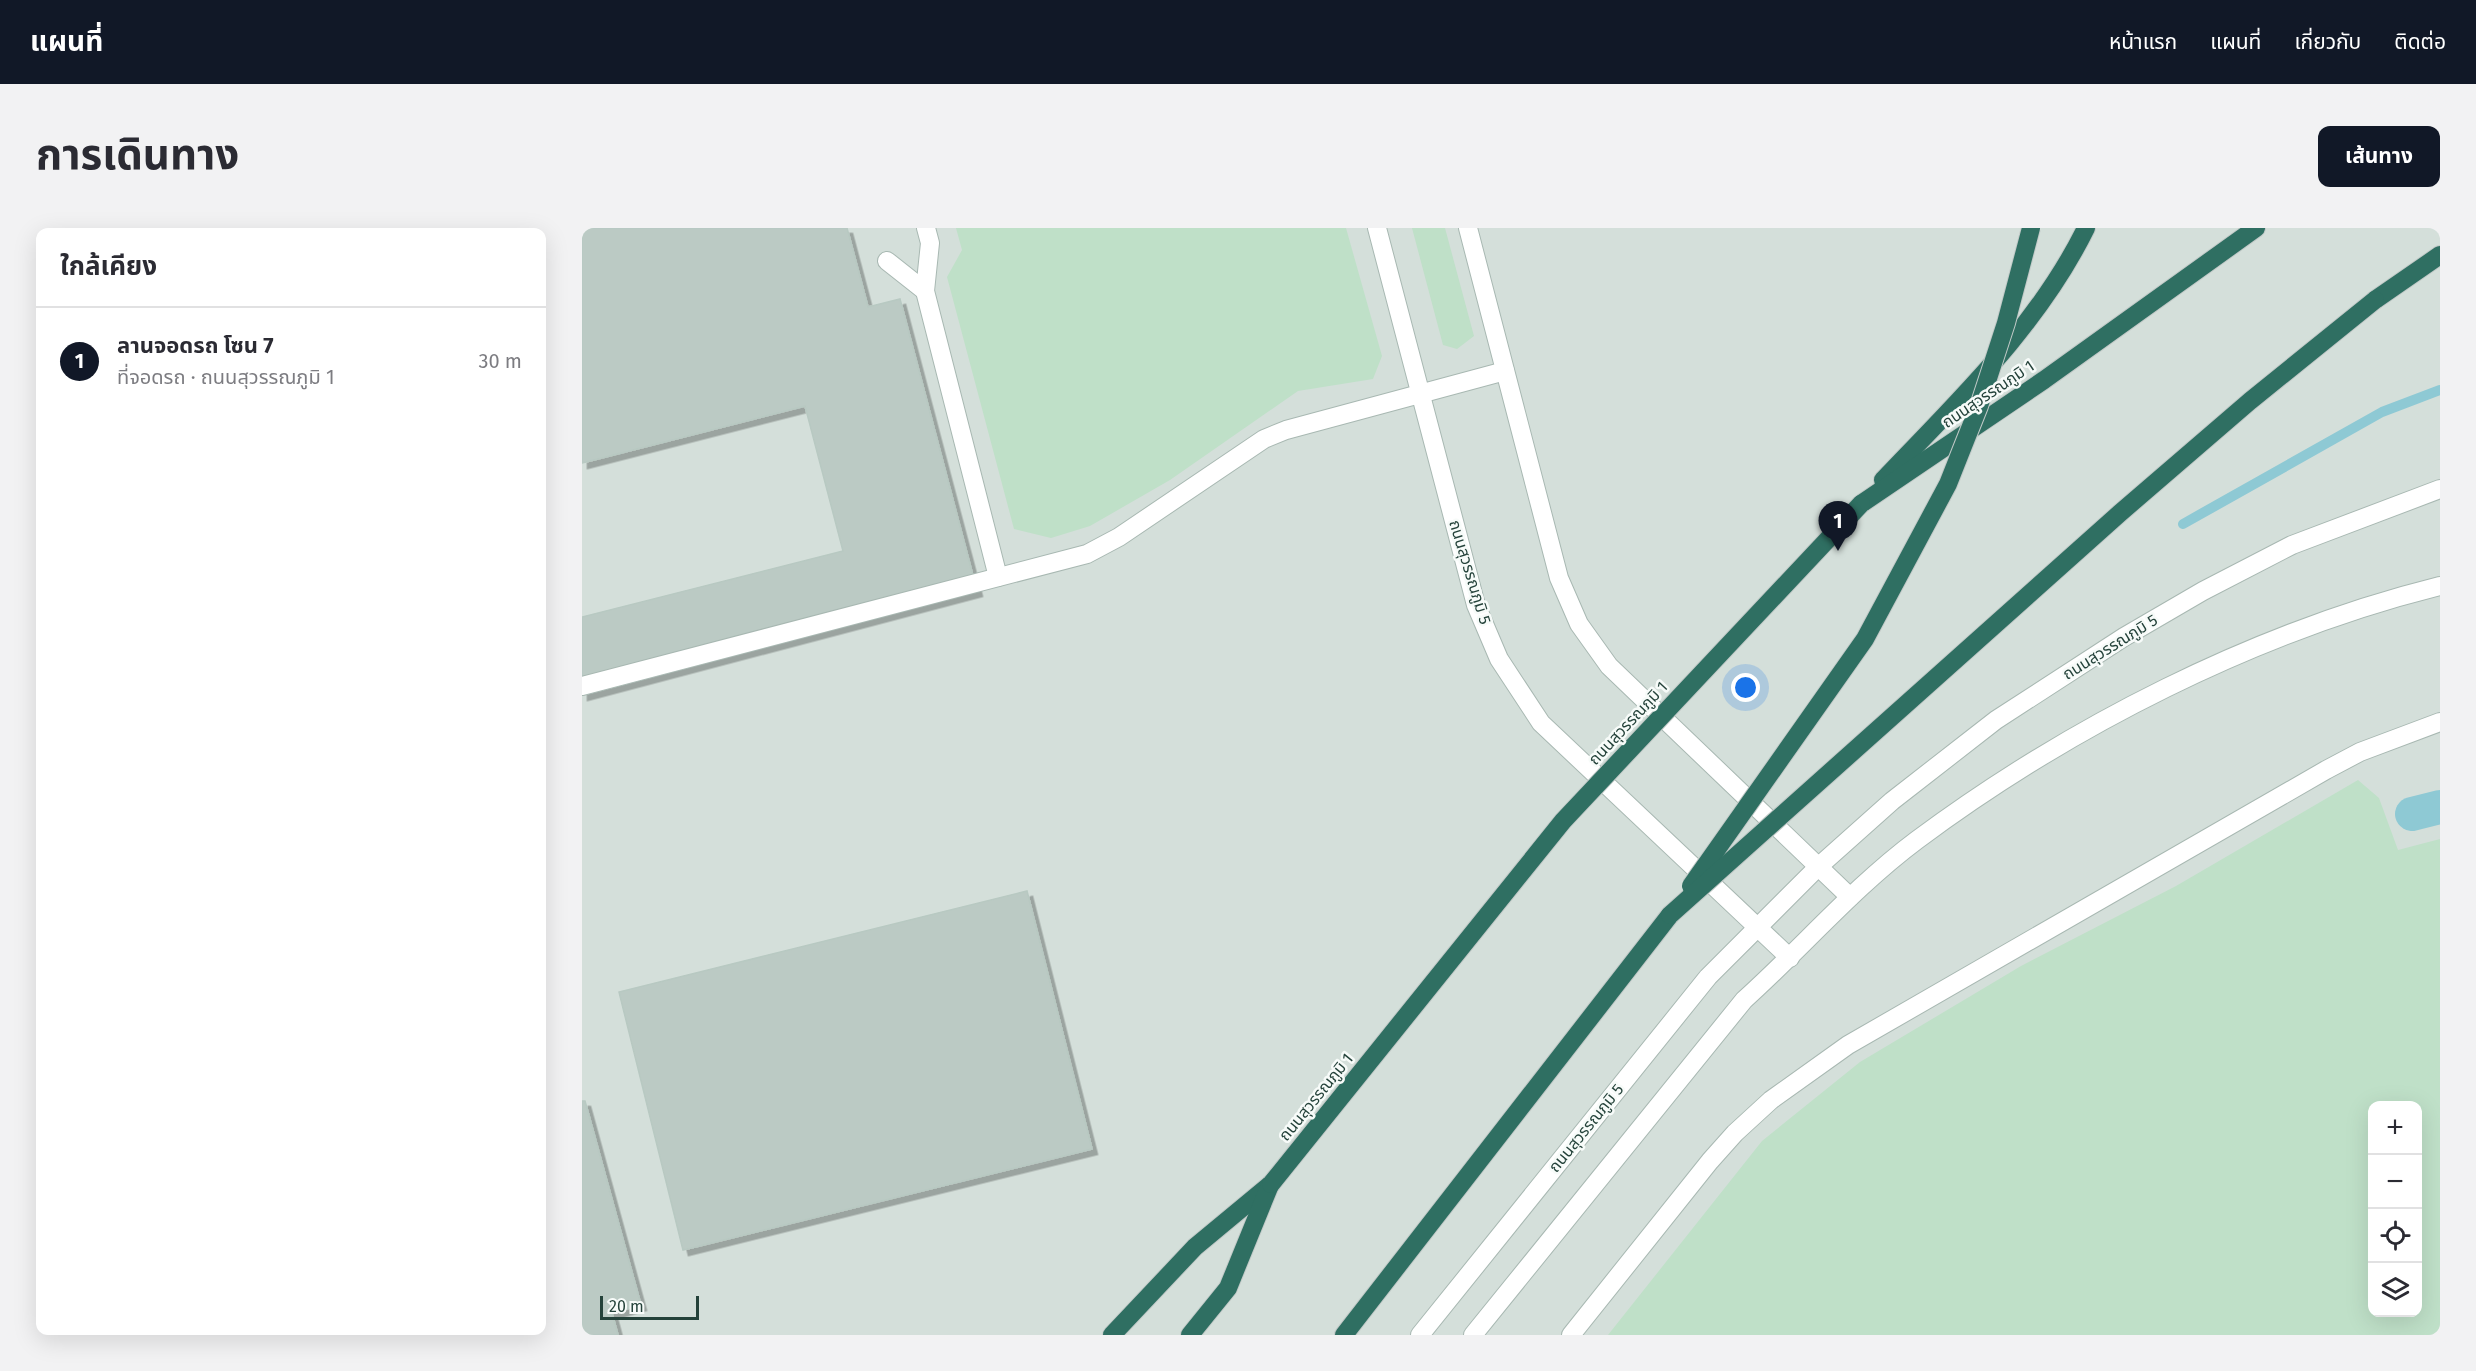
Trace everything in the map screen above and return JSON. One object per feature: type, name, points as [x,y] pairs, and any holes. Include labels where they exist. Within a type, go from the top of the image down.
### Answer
[{"type":"highway","points":[[1344,1335],[1670,915],[1865,639],[1948,484],[1979,406],[2006,323],[2031,228]]},
{"type":"highway","points":[[1861,504],[2007,347],[2029,320],[2086,228]]},
{"type":"highway","name":"ถนนสุวรรณภูมิ 1","points":[[1112,1335],[1195,1247],[1271,1184],[1563,821],[1861,504],[2044,380],[2256,228]]},
{"type":"highway","points":[[1670,915],[2120,513],[2250,400],[2375,300],[2440,255]]},
{"type":"highway","points":[[1190,1335],[1228,1288],[1271,1184]]},
{"type":"street","points":[[926,228],[930,243],[925,291],[998,577]]},
{"type":"street","name":"ถนนสุวรรณภูมิ 5","points":[[1377,228],[1476,605],[1499,659],[1541,723],[1790,958]]},
{"type":"street","points":[[1468,228],[1559,578],[1579,624],[1609,666],[1850,897]]},
{"type":"street","points":[[887,261],[925,291]]},
{"type":"street","points":[[582,686],[1087,554],[1119,537],[1264,439],[1286,430],[1505,370]]},
{"type":"street","name":"ถนนสุวรรณภูมิ 5","points":[[1420,1335],[1707,977],[1818,867],[1892,801],[1996,720],[2124,637],[2203,591],[2292,545],[2440,489]]},
{"type":"street","points":[[1473,1335],[1744,1000],[1790,958],[1850,897],[1916,841],[2026,766],[2154,693],[2240,655],[2326,622],[2440,586]]},
{"type":"street","points":[[1571,1335],[1735,1133],[1771,1100],[1848,1045],[2326,770],[2360,752],[2440,722]]},
{"type":"shaded area","points":[[582,228],[2440,228],[2440,1335],[582,1335]]},
{"type":"green space","points":[[956,228],[1346,228],[1382,356],[1373,379],[1298,391],[1170,480],[1090,526],[1051,538],[1014,529],[947,277],[962,250]]},
{"type":"green space","points":[[1412,228],[1445,228],[1474,336],[1457,349],[1443,345]]},
{"type":"green space","points":[[2358,780],[2379,798],[2398,850],[2440,839],[2440,1335],[1608,1335],[1762,1141],[1860,1062],[2021,966],[2176,886]]},
{"type":"building","points":[[582,228],[847,228],[868,307],[900,299],[977,591],[582,695],[582,617],[843,551],[805,406],[582,463]]},
{"type":"building","points":[[1027,891],[1092,1149],[683,1250],[619,992]]},
{"type":"building","points":[[582,1101],[585,1101],[641,1305],[612,1313],[618,1335],[582,1335]]},
{"type":"waterway","points":[[2183,524],[2382,412],[2440,390]]},
{"type":"waterway","points":[[2412,814],[2440,807]]},
{"type":"place","name":"ลานจอดรถ โซน 7","points":[[1838,551]]}]
